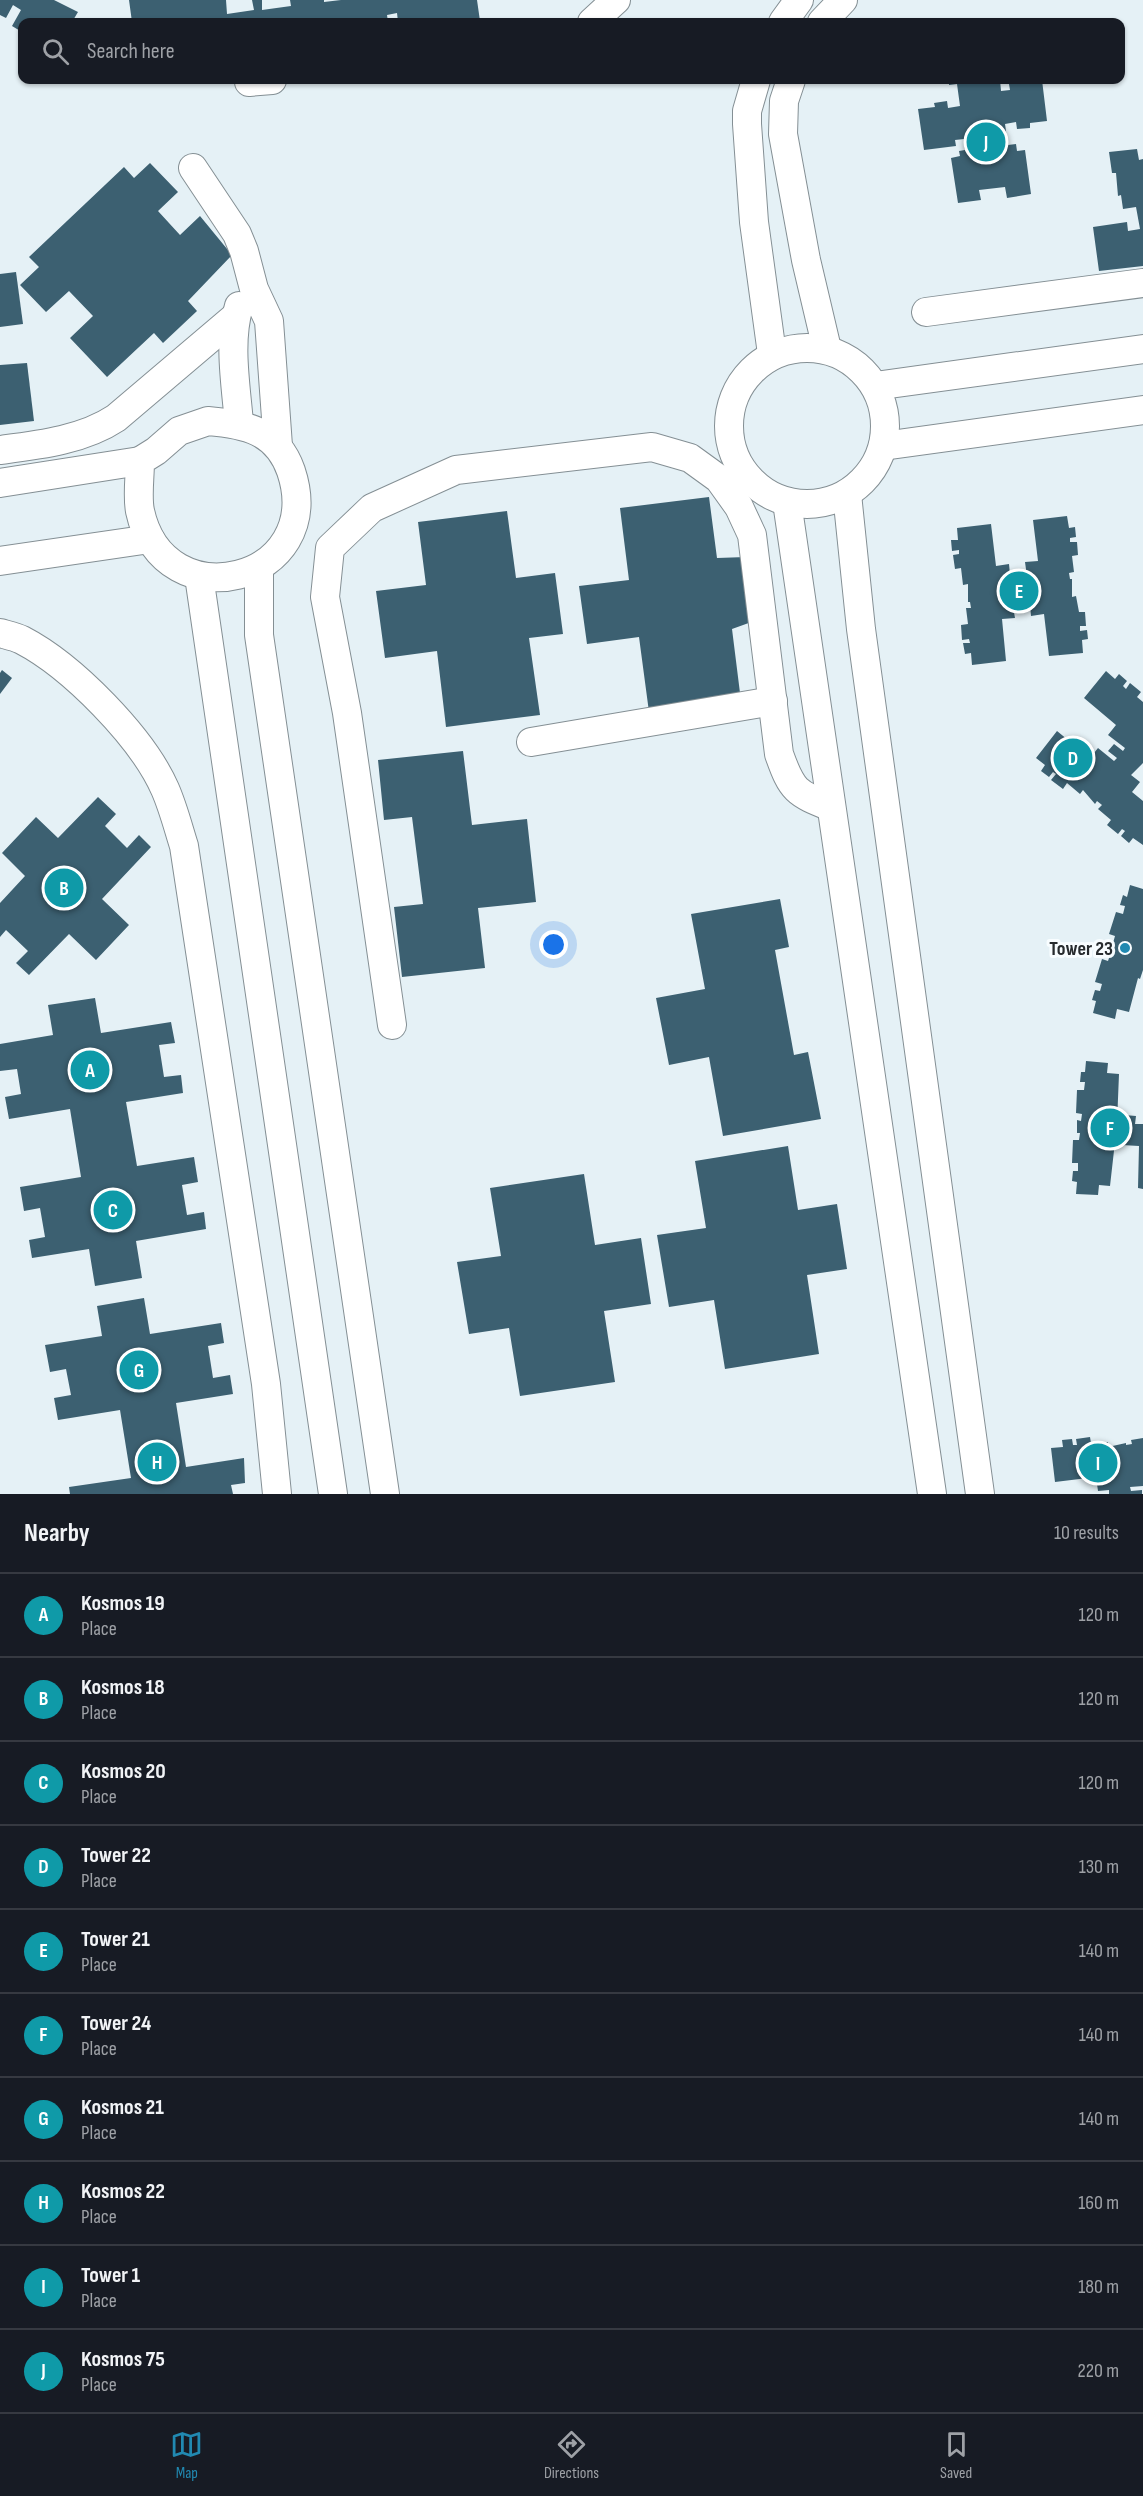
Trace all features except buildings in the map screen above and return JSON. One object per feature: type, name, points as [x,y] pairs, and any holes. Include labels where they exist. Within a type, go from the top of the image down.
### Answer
[{"type":"street","points":[[596,18],[616,0]]},
{"type":"street","points":[[786,18],[799,0]]},
{"type":"street","points":[[826,18],[843,0]]},
{"type":"street","points":[[755,84],[747,111],[747,124],[754,222],[772,354]]},
{"type":"street","points":[[790,84],[784,101],[783,134],[806,260],[827,349]]},
{"type":"street","points":[[192,168],[237,234],[254,289],[269,321],[278,446]]},
{"type":"street","points":[[926,312],[1143,283]]},
{"type":"street","points":[[239,423],[234,350],[235,317],[239,305],[254,289]]},
{"type":"street","points":[[0,450],[70,438],[98,430],[116,418],[235,317]]},
{"type":"street","points":[[796,347],[827,349],[854,363],[875,386],[885,415],[883,446],[870,474],[847,494],[817,504],[787,502],[759,488],[738,465],[728,436],[730,405],[743,378],[772,354],[796,347]]},
{"type":"street","points":[[875,386],[1143,349]]},
{"type":"street","points":[[883,446],[1143,410]]},
{"type":"street","points":[[0,483],[140,461],[156,451],[179,431],[208,421],[239,423],[278,446],[287,460],[297,489],[295,520],[282,548],[259,568],[230,578],[199,576],[171,563],[150,539],[140,510],[140,461]]},
{"type":"street","points":[[392,1025],[347,713],[325,597],[330,548],[372,508],[456,470],[652,447],[690,458],[719,479],[739,507],[752,535],[779,754],[787,777],[794,788],[807,797],[831,807]]},
{"type":"street","points":[[847,494],[861,628],[980,1494]]},
{"type":"street","points":[[787,502],[933,1494]]},
{"type":"street","points":[[0,561],[150,539]]},
{"type":"street","points":[[259,568],[259,635],[385,1494]]},
{"type":"street","points":[[199,576],[333,1494]]},
{"type":"street","points":[[0,633],[21,640],[30,646],[67,672],[106,707],[139,746],[164,788],[184,846],[267,1384],[277,1494]]},
{"type":"street","points":[[531,742],[773,701]]},
{"type":"place","name":"Kosmos 75","points":[[986,142]]},
{"type":"place","name":"Tower 21","points":[[1019,591]]},
{"type":"place","name":"Tower 22","points":[[1073,758]]},
{"type":"place","name":"Kosmos 18","points":[[64,888]]},
{"type":"place","name":"Tower 23","points":[[1125,948]]},
{"type":"place","name":"Kosmos 19","points":[[90,1070]]},
{"type":"place","name":"Tower 24","points":[[1110,1128]]},
{"type":"place","name":"Kosmos 20","points":[[113,1210]]},
{"type":"place","name":"Kosmos 21","points":[[139,1370]]},
{"type":"place","name":"Kosmos 22","points":[[157,1462]]},
{"type":"place","name":"Tower 1","points":[[1098,1463]]}]
